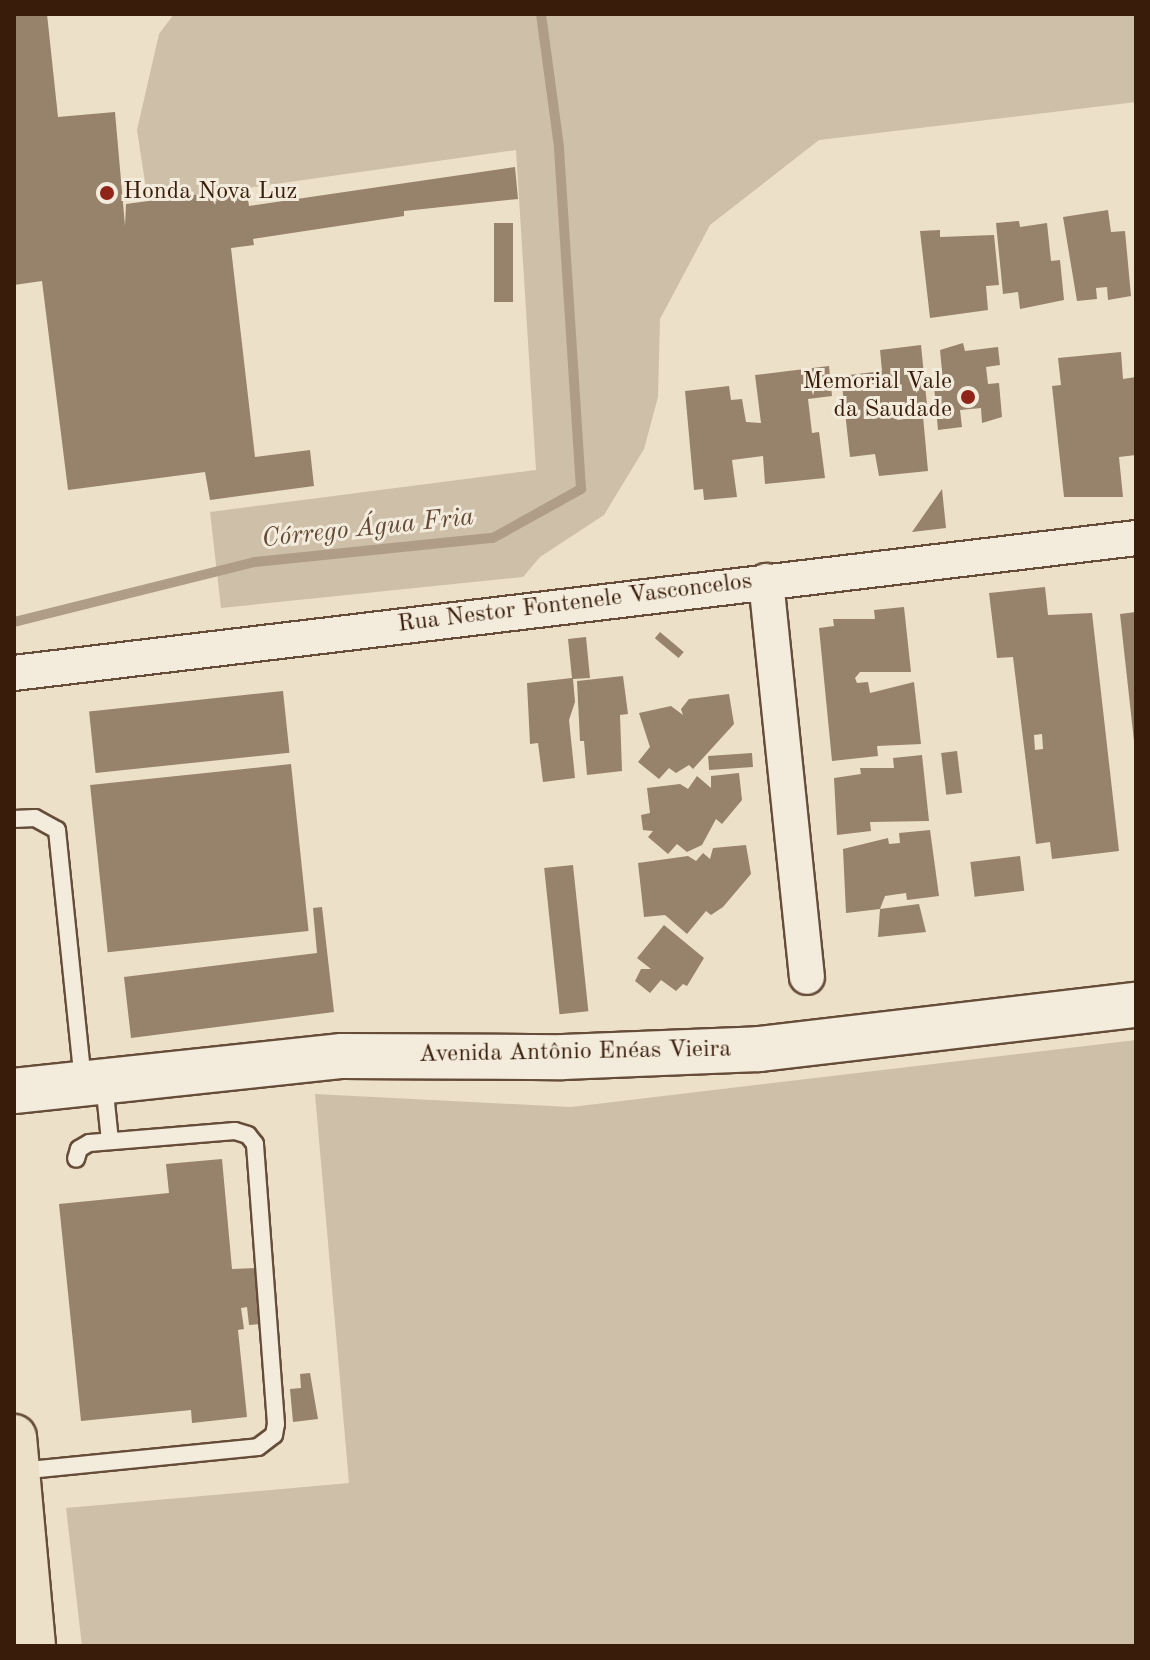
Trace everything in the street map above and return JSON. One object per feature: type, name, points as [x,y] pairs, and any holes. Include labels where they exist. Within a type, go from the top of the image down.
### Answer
[{"type":"highway","points":[[16,1454],[33,1646]]},
{"type":"street","name":"Rua Nestor Fontenele Vasconcelos","points":[[14,673],[1136,538]]},
{"type":"street","points":[[766,581],[807,977]]},
{"type":"street","name":"Avenida Antônio Enéas Vieira","points":[[14,1091],[342,1056],[563,1057],[759,1049],[1136,1005]]},
{"type":"lane","points":[[14,819],[35,818],[57,830],[94,1082],[110,1141]]},
{"type":"lane","points":[[16,1454],[258,1447],[274,1435],[255,1144],[248,1135],[235,1131],[110,1141],[89,1143],[79,1149],[76,1159]]},
{"type":"shaded area","points":[[174,14],[1136,14],[1136,102],[819,140],[710,225],[660,319],[658,397],[644,449],[604,515],[540,557],[523,577],[221,608],[210,512],[536,470],[516,150],[148,202],[137,130],[159,34]]},
{"type":"shaded area","points":[[1136,1040],[1136,1646],[82,1646],[66,1508],[349,1483],[315,1094],[571,1107]]},
{"type":"building","points":[[14,14],[47,14],[58,117],[115,112],[125,226],[126,204],[246,188],[249,206],[515,167],[518,199],[404,211],[404,216],[253,239],[254,245],[231,248],[255,457],[310,450],[314,486],[210,500],[205,472],[68,490],[42,281],[14,285]]},
{"type":"building","points":[[1108,210],[1111,232],[1125,231],[1131,296],[1108,300],[1107,287],[1096,288],[1097,299],[1077,301],[1063,217]]},
{"type":"building","points":[[1019,221],[1020,227],[1047,223],[1051,261],[1060,260],[1064,300],[1020,309],[1018,292],[1003,294],[996,223]]},
{"type":"building","points":[[494,223],[513,223],[513,302],[494,302]]},
{"type":"building","points":[[940,230],[940,237],[994,235],[999,285],[986,286],[988,310],[930,318],[920,231]]},
{"type":"building","name":"Memorial Vale da Saudade","points":[[963,343],[965,351],[998,347],[1000,365],[986,367],[988,384],[999,383],[1002,417],[982,423],[981,408],[960,410],[962,427],[938,430],[934,386],[943,381],[940,350]]},
{"type":"building","points":[[921,345],[927,405],[889,410],[889,415],[898,420],[923,416],[928,471],[879,476],[875,454],[850,457],[841,376],[882,371],[880,350]]},
{"type":"building","points":[[1121,352],[1123,379],[1136,377],[1136,455],[1119,457],[1123,497],[1064,497],[1052,386],[1061,385],[1058,358]]},
{"type":"building","points":[[829,366],[832,396],[808,399],[812,433],[819,432],[825,478],[765,484],[763,456],[732,460],[737,497],[704,500],[703,489],[694,490],[685,391],[729,386],[731,400],[742,399],[746,422],[761,423],[755,375]]},
{"type":"building","points":[[942,489],[946,528],[912,532]]},
{"type":"building","points":[[1045,587],[1048,615],[1092,613],[1119,851],[1052,859],[1050,842],[1036,844],[1013,657],[997,658],[989,593]],"holes":[[[1042,734],[1043,749],[1035,750],[1034,735]]]},
{"type":"building","points":[[904,607],[911,672],[860,672],[855,678],[857,683],[868,682],[870,693],[914,682],[921,744],[877,746],[878,756],[832,761],[819,628],[834,626],[833,619],[875,619],[874,610]]},
{"type":"building","points":[[1136,612],[1136,741],[1134,741],[1120,614]]},
{"type":"building","points":[[660,632],[684,652],[679,658],[655,638]]},
{"type":"building","points":[[586,637],[590,678],[573,679],[575,702],[569,720],[575,778],[543,782],[538,743],[530,744],[527,683],[572,678],[568,639]]},
{"type":"building","points":[[623,676],[628,714],[620,715],[622,771],[587,775],[584,741],[580,741],[577,681]]},
{"type":"building","points":[[283,691],[289,753],[96,773],[89,711]]},
{"type":"building","points":[[729,694],[734,724],[693,769],[689,765],[676,773],[669,768],[659,779],[638,762],[650,747],[639,713],[671,706],[683,715],[681,709],[689,699]]},
{"type":"building","points":[[957,751],[962,793],[946,795],[941,753]]},
{"type":"building","points":[[752,753],[753,767],[709,770],[708,756]]},
{"type":"building","points":[[922,755],[929,821],[870,822],[871,831],[837,835],[834,778],[861,774],[860,768],[894,768],[893,758]]},
{"type":"building","points":[[291,764],[309,931],[108,952],[90,785]]},
{"type":"building","points":[[739,773],[742,800],[722,824],[716,819],[702,845],[687,852],[677,844],[668,854],[648,837],[653,831],[643,830],[641,815],[650,813],[647,788],[680,784],[688,789],[697,776],[711,788],[711,776]]},
{"type":"building","points":[[930,830],[939,896],[907,900],[906,893],[885,896],[880,909],[846,913],[843,849],[888,838],[889,844],[900,843],[899,833]]},
{"type":"building","points":[[746,845],[751,874],[723,907],[711,915],[706,911],[687,934],[665,915],[644,917],[638,863],[688,856],[696,861],[703,853],[710,859],[713,848]]},
{"type":"building","points":[[1020,856],[1024,891],[975,897],[970,862]]},
{"type":"building","points":[[573,865],[588,1011],[560,1014],[544,868]]},
{"type":"building","points":[[919,904],[926,932],[878,937],[880,909]]},
{"type":"building","points":[[322,907],[334,1012],[131,1038],[124,977],[317,953],[313,908]]},
{"type":"building","points":[[664,925],[704,958],[687,986],[683,984],[676,991],[661,980],[650,993],[635,981],[641,969],[651,969],[637,958]]},
{"type":"building","points":[[222,1159],[232,1269],[257,1268],[262,1324],[249,1325],[247,1307],[241,1308],[244,1329],[238,1330],[247,1417],[192,1423],[191,1410],[81,1421],[59,1204],[169,1193],[166,1164]]},
{"type":"building","points":[[310,1373],[318,1419],[293,1422],[290,1389],[301,1388],[300,1374]]},
{"type":"waterway","name":"Córrego Água Fria","points":[[14,622],[255,562],[493,538],[581,489],[559,147],[541,14]]},
{"type":"place","name":"Honda Nova Luz","points":[[107,193]]},
{"type":"place","name":"Memorial Vale da Saudade","points":[[968,397]]}]
